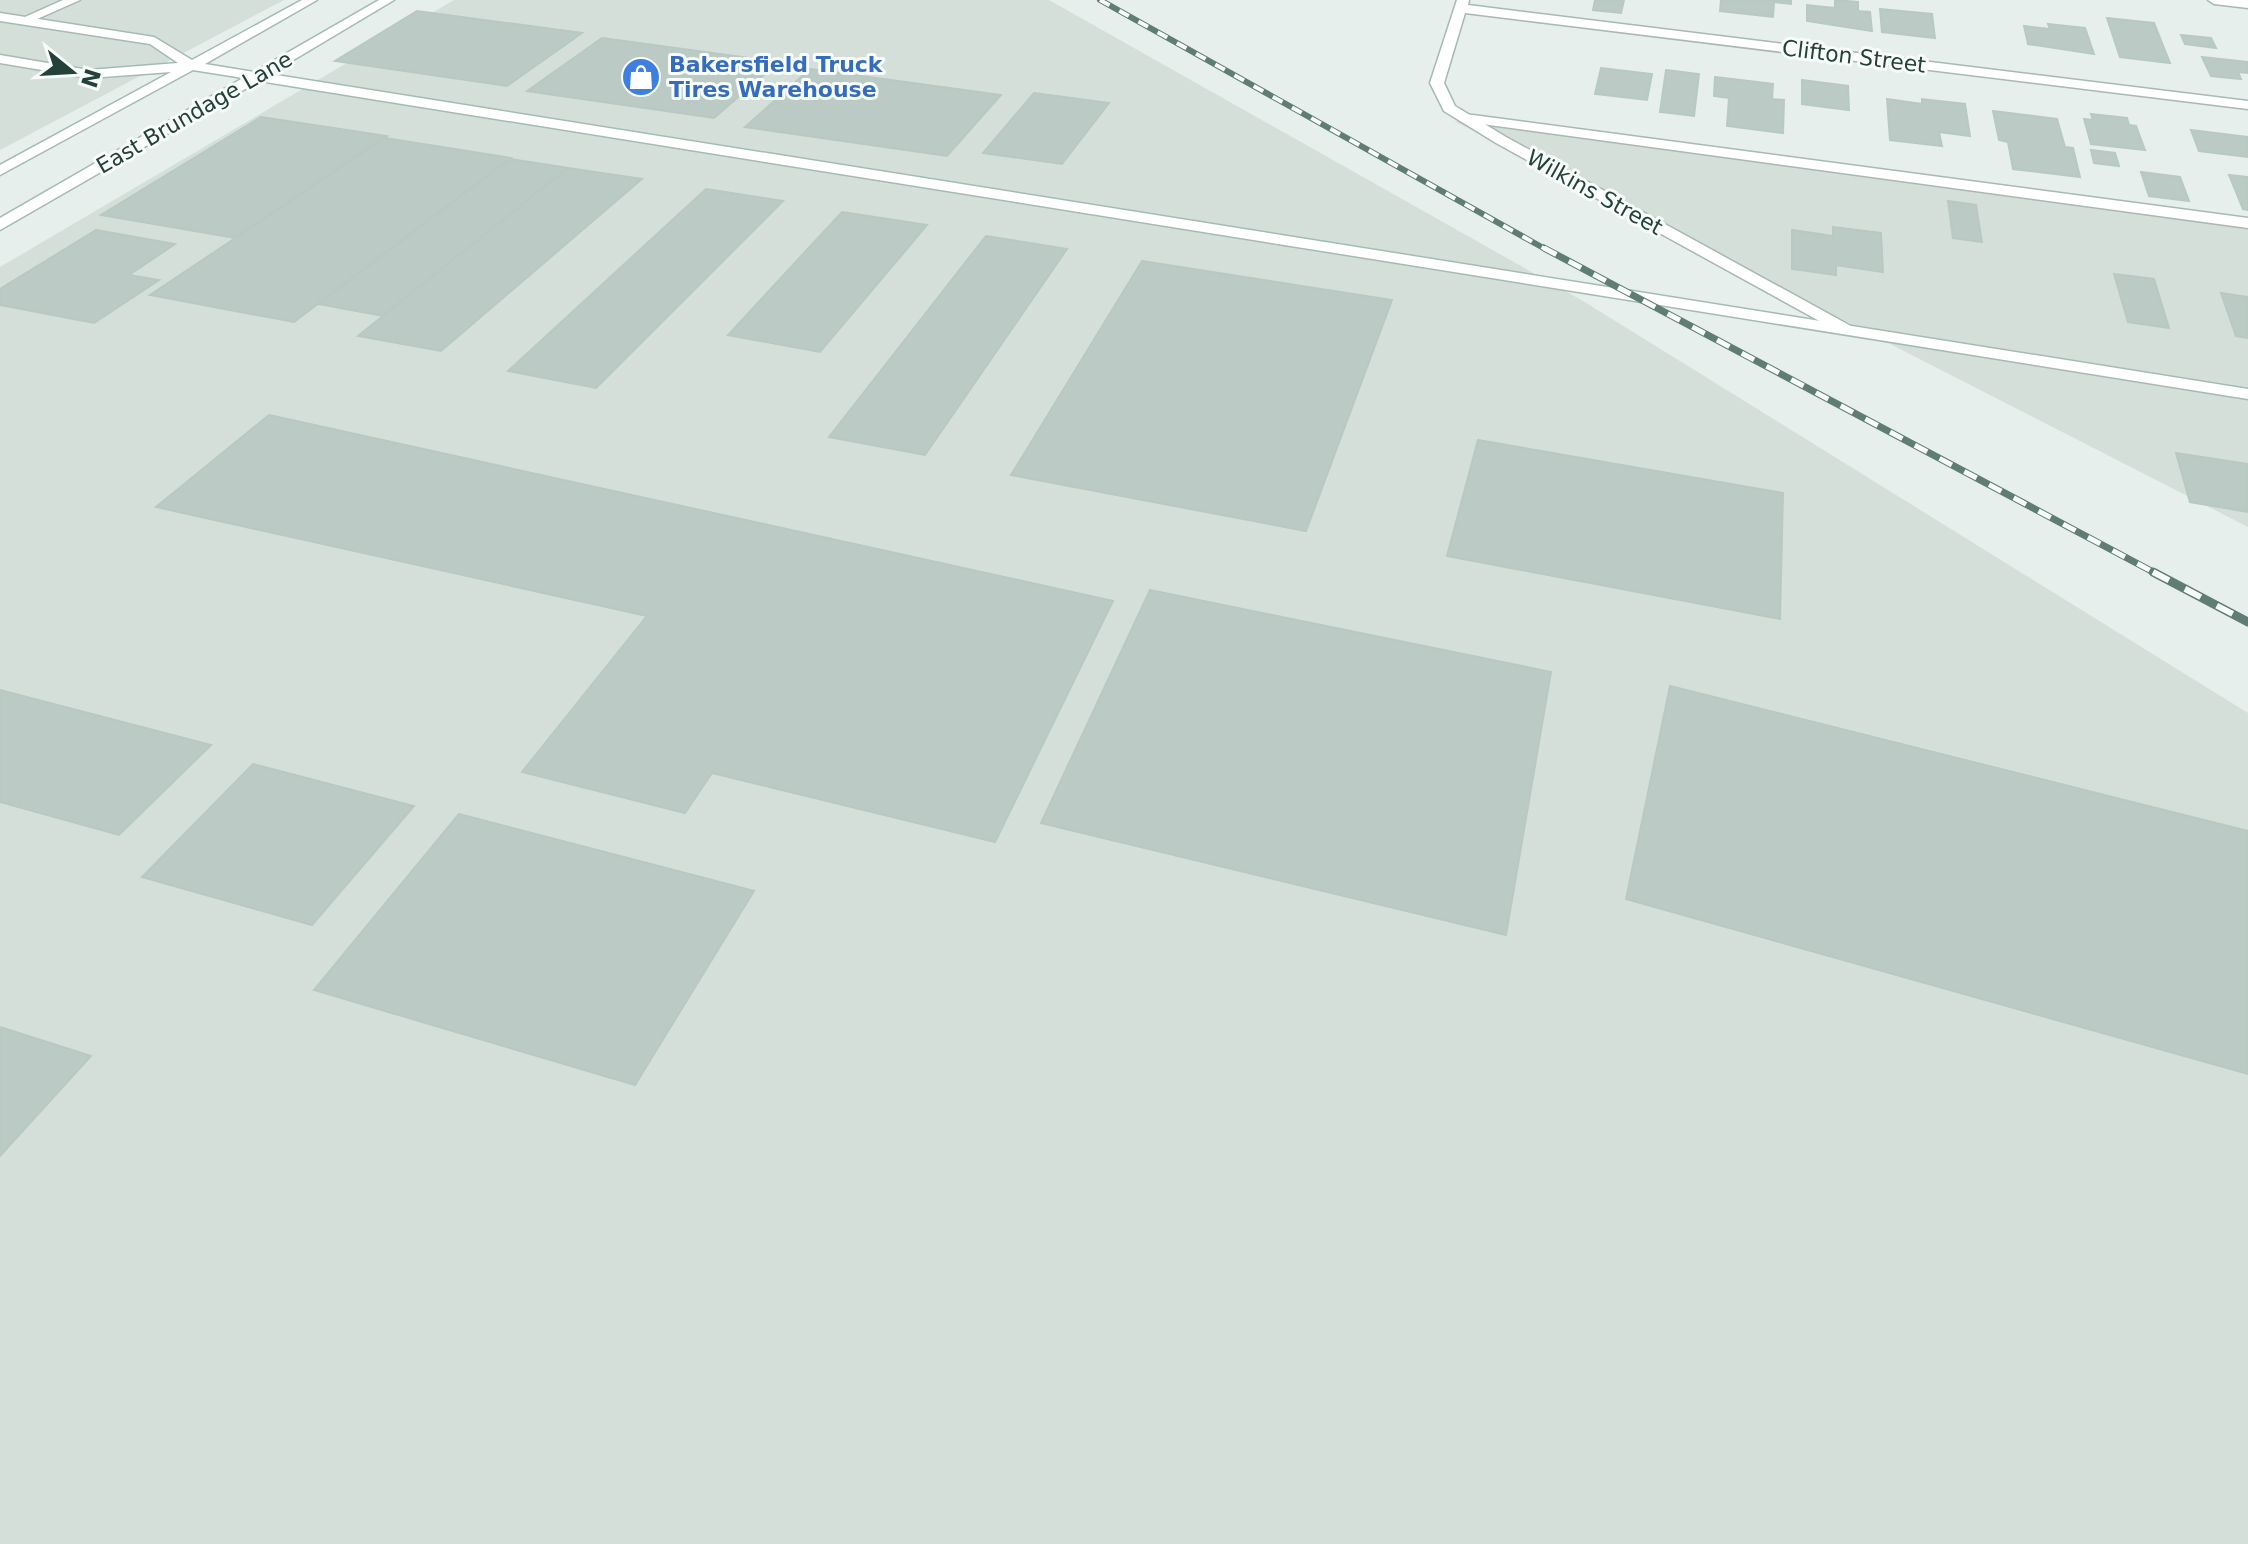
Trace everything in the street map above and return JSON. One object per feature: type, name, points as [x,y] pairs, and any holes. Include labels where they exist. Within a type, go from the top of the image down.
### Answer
[{"type":"street","points":[[22,21],[74,0]]},
{"type":"street","name":"East Brundage Lane","points":[[0,171],[311,0]]},
{"type":"street","name":"East Brundage Lane","points":[[0,225],[388,0]]},
{"type":"street","points":[[2214,0],[2248,4]]},
{"type":"street","name":"Clifton Street","points":[[1461,4],[2248,105]]},
{"type":"street","name":"Wilkins Street","points":[[1461,4],[1437,83],[1449,108],[1843,329]]},
{"type":"street","points":[[0,17],[154,41],[192,66]]},
{"type":"street","points":[[0,59],[89,74],[192,66],[2248,394]]},
{"type":"street","points":[[1465,118],[2248,223]]},
{"type":"shaded area","points":[[0,0],[284,0],[0,150]]},
{"type":"shaded area","points":[[454,0],[1049,0],[1583,301],[2248,713],[2248,1544],[0,1544],[0,267]]},
{"type":"shaded area","points":[[1454,121],[2248,229],[2248,527]]},
{"type":"building","points":[[1595,0],[1624,0],[1621,13],[1593,10]]},
{"type":"building","points":[[1721,0],[1791,0],[1791,4],[1774,2],[1773,17],[1720,11]]},
{"type":"building","points":[[1835,0],[1858,2],[1858,11],[1870,12],[1872,31],[1807,21],[1807,5],[1835,8]]},
{"type":"building","points":[[1880,9],[1932,14],[1935,38],[1882,32]]},
{"type":"building","points":[[417,11],[582,33],[507,86],[335,61]]},
{"type":"building","points":[[2107,18],[2154,23],[2170,63],[2120,57]]},
{"type":"building","points":[[2048,24],[2085,28],[2094,54],[2028,44],[2024,26],[2050,29]]},
{"type":"building","points":[[2181,35],[2211,38],[2216,48],[2185,44]]},
{"type":"building","points":[[602,38],[779,62],[714,118],[527,91]]},
{"type":"building","points":[[2202,57],[2248,62],[2248,73],[2238,72],[2241,79],[2211,76]]},
{"type":"building","points":[[1601,68],[1652,74],[1647,100],[1595,94]]},
{"type":"building","points":[[810,69],[1001,95],[947,156],[745,127]]},
{"type":"building","points":[[1666,70],[1699,74],[1694,116],[1660,112]]},
{"type":"building","points":[[1715,77],[1773,84],[1772,99],[1784,100],[1783,133],[1727,126],[1729,98],[1714,96]]},
{"type":"building","points":[[1802,80],[1848,86],[1849,110],[1802,104]]},
{"type":"building","points":[[1034,93],[1109,103],[1062,164],[983,153]]},
{"type":"building","points":[[1887,99],[1922,104],[1922,99],[1965,104],[1970,136],[1939,132],[1942,146],[1890,140]]},
{"type":"building","points":[[1993,111],[2057,119],[2065,147],[2073,148],[2080,177],[2013,169],[2008,142],[1999,140]]},
{"type":"building","points":[[2091,114],[2127,118],[2129,125],[2136,126],[2145,150],[2091,144],[2084,119],[2093,120]]},
{"type":"building","points":[[261,117],[387,136],[235,238],[101,215]]},
{"type":"building","points":[[2191,130],[2248,137],[2248,157],[2199,151]]},
{"type":"building","points":[[383,138],[385,138],[235,238]]},
{"type":"building","points":[[385,138],[511,158],[294,322],[150,295]]},
{"type":"building","points":[[2091,150],[2115,153],[2119,166],[2094,163]]},
{"type":"building","points":[[510,159],[568,168],[383,316],[318,304]]},
{"type":"building","points":[[568,168],[642,179],[441,351],[358,336]]},
{"type":"building","points":[[2141,172],[2180,177],[2189,201],[2149,196]]},
{"type":"building","points":[[2229,175],[2248,177],[2248,210],[2243,209]]},
{"type":"building","points":[[706,189],[783,201],[596,388],[508,371]]},
{"type":"building","points":[[1948,201],[1976,205],[1982,242],[1953,238]]},
{"type":"building","points":[[842,212],[927,225],[820,352],[728,335]]},
{"type":"building","points":[[1833,227],[1881,233],[1883,272],[1836,265],[1836,275],[1792,269],[1792,230],[1833,236]]},
{"type":"building","points":[[96,230],[175,244],[129,275],[159,280],[94,323],[0,305],[0,289]]},
{"type":"building","points":[[986,236],[1067,249],[925,455],[829,437]]},
{"type":"building","points":[[1142,261],[1392,300],[1306,531],[1011,475]]},
{"type":"building","points":[[2114,274],[2154,279],[2169,328],[2128,322]]},
{"type":"building","points":[[2221,293],[2248,297],[2248,338],[2236,336]]},
{"type":"building","points":[[269,415],[1113,601],[995,842],[712,773],[685,813],[522,772],[647,616],[156,507]]},
{"type":"building","points":[[1478,440],[1783,493],[1780,619],[1447,556]]},
{"type":"building","points":[[2176,453],[2248,464],[2248,512],[2190,502]]},
{"type":"building","points":[[1150,590],[1551,672],[1506,935],[1041,823]]},
{"type":"building","points":[[1670,686],[2248,831],[2248,1074],[1626,899]]},
{"type":"building","points":[[0,690],[211,745],[119,835],[0,802]]},
{"type":"building","points":[[253,764],[414,806],[312,925],[142,877]]},
{"type":"building","points":[[459,814],[754,891],[635,1085],[314,990]]},
{"type":"building","points":[[0,1027],[91,1056],[0,1156]]},
{"type":"railway","points":[[1100,0],[1547,250]]},
{"type":"railway","points":[[1544,248],[2157,574]]},
{"type":"railway","points":[[2153,572],[2248,622]]},
{"type":"place","name":"Bakersfield Truck Tires Warehouse","points":[[641,77]]}]
